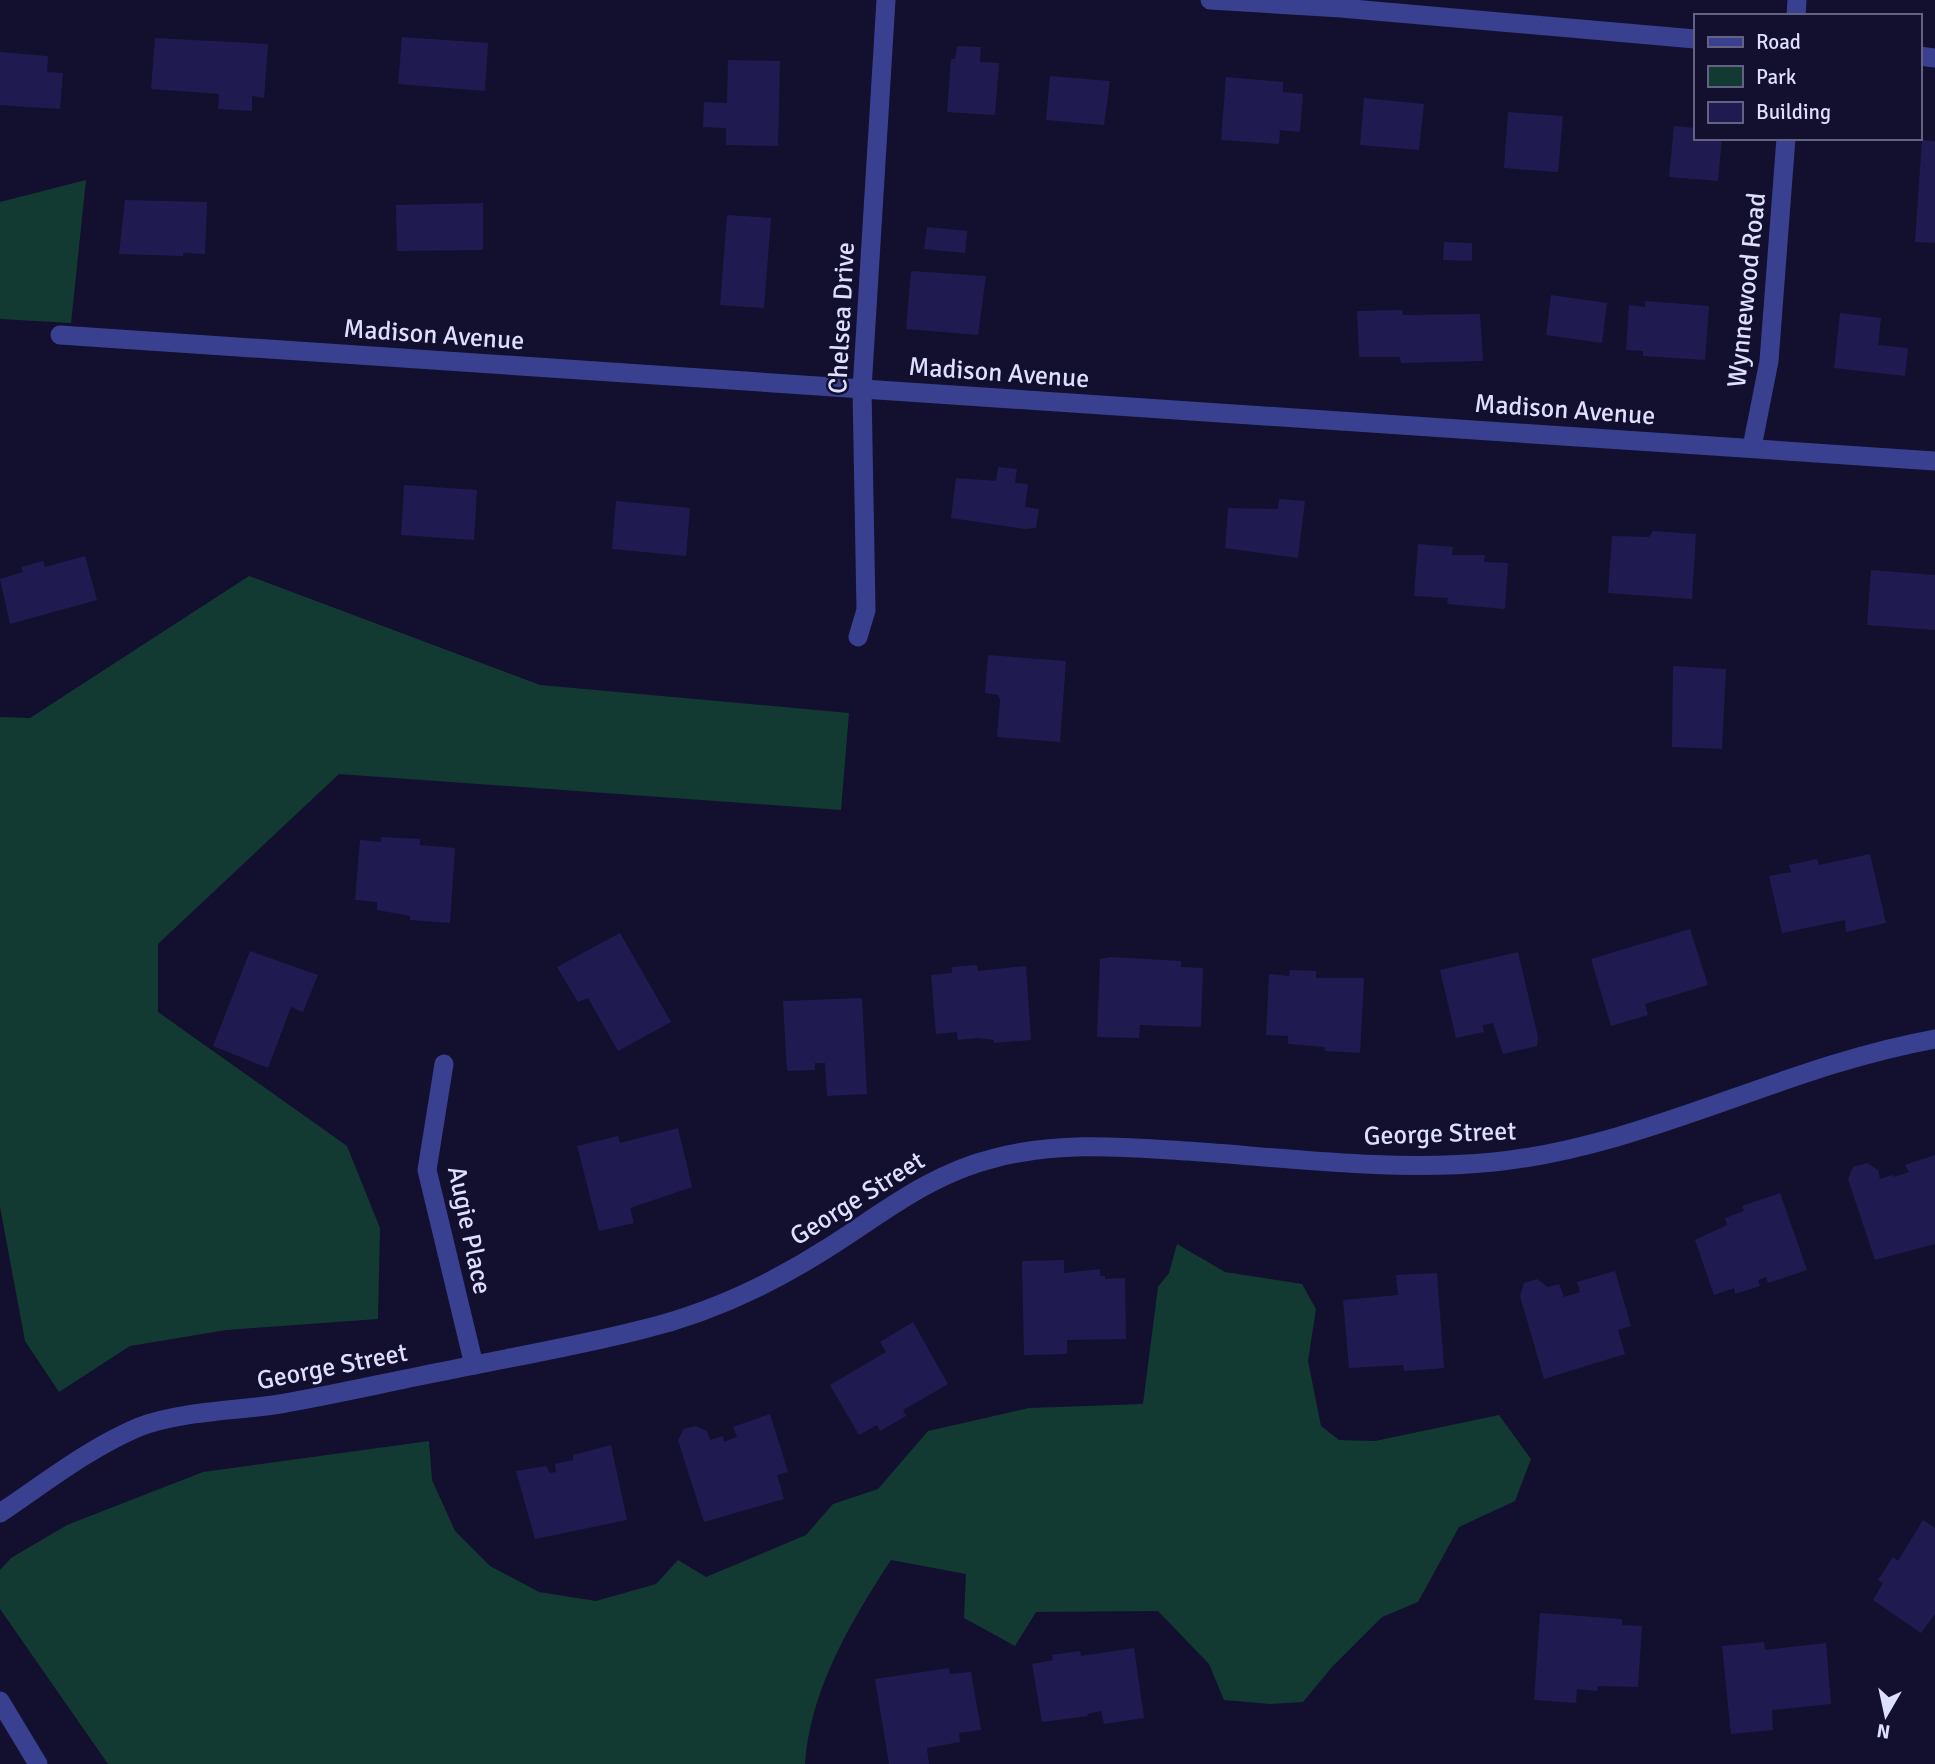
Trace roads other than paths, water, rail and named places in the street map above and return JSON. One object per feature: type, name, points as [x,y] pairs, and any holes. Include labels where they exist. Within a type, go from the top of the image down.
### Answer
[{"type":"street","name":"Chelsea Drive","points":[[858,638],[866,610],[862,389],[886,0]]},
{"type":"street","points":[[1210,0],[1341,8],[1694,39]]},
{"type":"street","name":"Wynnewood Road","points":[[1752,447],[1769,361],[1786,140]]},
{"type":"street","name":"Madison Avenue","points":[[60,335],[1935,461]]},
{"type":"street","name":"George Street","points":[[0,1513],[86,1455],[150,1424],[282,1404],[474,1365],[620,1335],[705,1311],[740,1297],[800,1266],[890,1204],[936,1178],[997,1157],[1073,1145],[1392,1165],[1452,1165],[1533,1157],[1619,1138],[1798,1074],[1935,1039]]},
{"type":"street","name":"Augie Place","points":[[444,1064],[427,1170],[474,1365]]},
{"type":"street","points":[[0,1701],[38,1764]]}]
